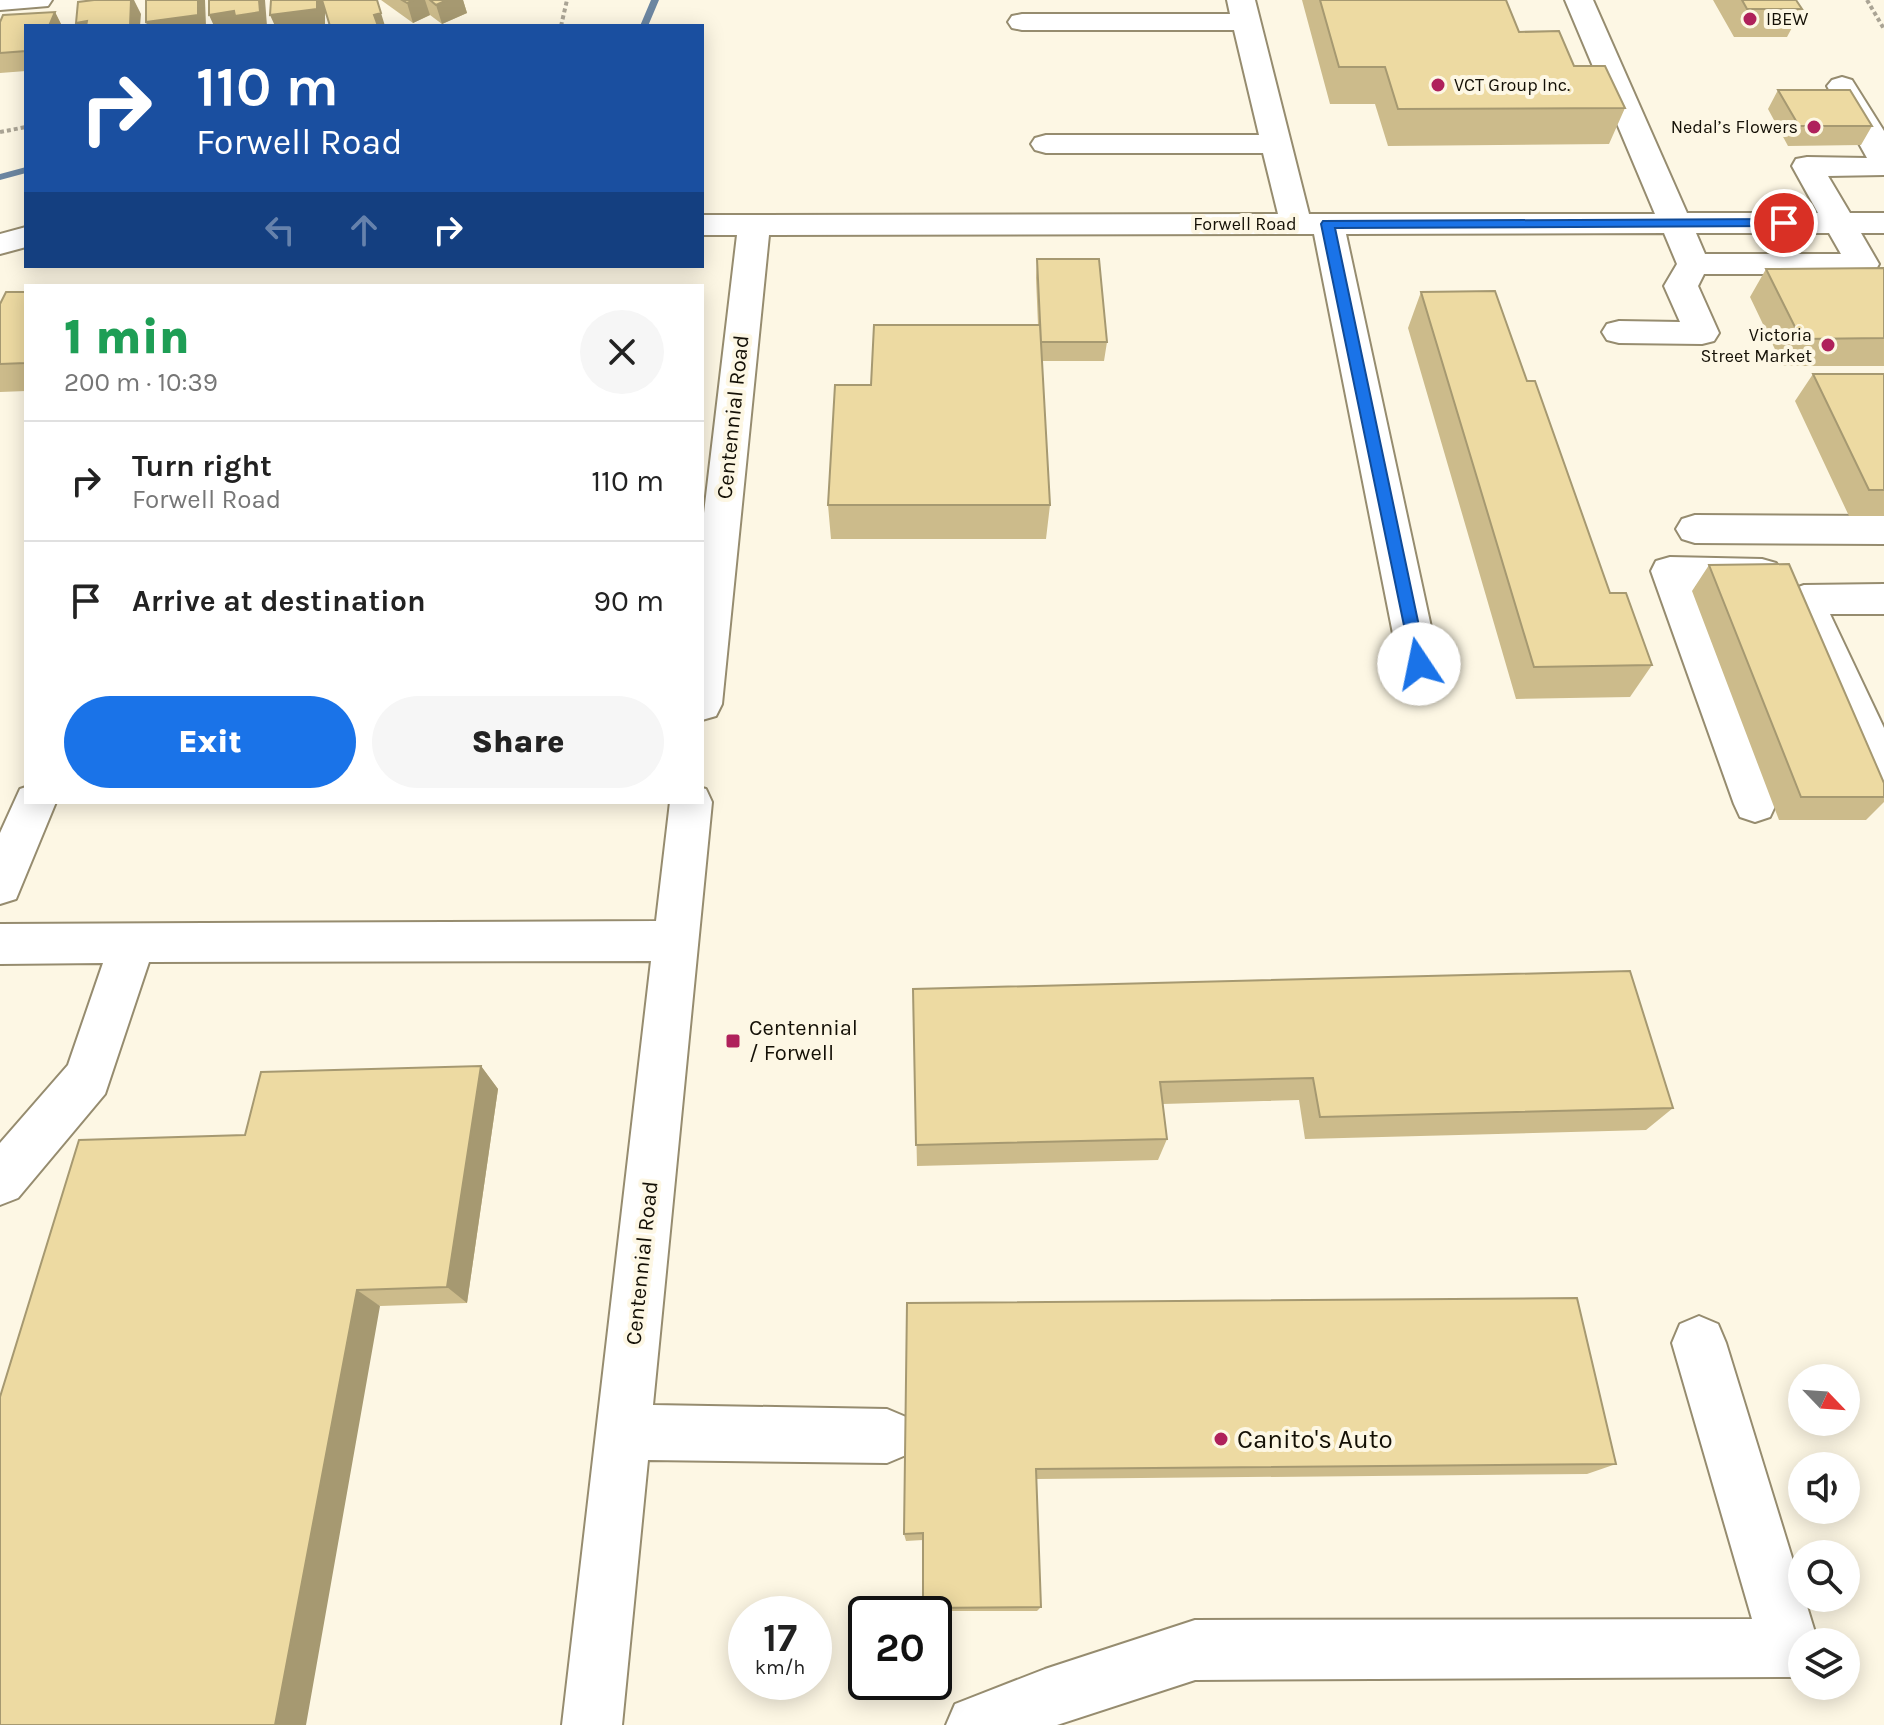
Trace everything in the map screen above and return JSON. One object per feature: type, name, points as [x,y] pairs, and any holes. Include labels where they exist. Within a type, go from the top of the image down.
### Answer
[{"type":"street","points":[[0,2],[38,0]]},
{"type":"street","points":[[1579,0],[1693,264]]},
{"type":"street","points":[[1022,22],[1244,11],[1276,144],[1312,224],[1419,664]]},
{"type":"street","points":[[1842,86],[1883,155],[1878,167],[1807,166],[1839,223],[1874,268]]},
{"type":"street","points":[[1046,144],[1276,144]]},
{"type":"street","name":"Forwell Road","points":[[704,225],[1884,223]]},
{"type":"street","name":"Centennial Road","points":[[704,686],[754,225]]},
{"type":"street","points":[[0,244],[24,238]]},
{"type":"street","points":[[1693,264],[1874,268]]},
{"type":"street","points":[[1619,332],[1702,333],[1681,286],[1693,264]]},
{"type":"street","points":[[1695,529],[1884,530]]},
{"type":"street","points":[[1755,804],[1670,571],[1780,573],[1804,600],[1884,773]]},
{"type":"street","points":[[1804,600],[1884,599]]},
{"type":"street","points":[[0,797],[24,796]]},
{"type":"street","points":[[0,885],[34,804]]},
{"type":"street","name":"Centennial Road","points":[[592,1725],[691,804]]},
{"type":"street","points":[[0,944],[676,941]]},
{"type":"street","points":[[0,1181],[88,1078],[133,942]]},
{"type":"street","points":[[976,1725],[1195,1650],[1790,1648],[1699,1343]]},
{"type":"street","points":[[623,1432],[887,1436]]},
{"type":"path","points":[[561,24],[567,0]]},
{"type":"path","points":[[1867,0],[1884,29]]},
{"type":"path","points":[[0,132],[24,127]]},
{"type":"building","points":[[131,0],[130,24],[76,23],[78,2]]},
{"type":"building","points":[[146,0],[198,0],[198,15],[146,22]]},
{"type":"building","points":[[209,0],[259,0],[260,12],[235,16],[234,11],[209,15]]},
{"type":"building","points":[[271,0],[317,0],[317,9],[270,15]]},
{"type":"building","points":[[322,0],[377,0],[381,13],[374,15],[377,24],[329,24]]},
{"type":"building","points":[[430,0],[447,0],[436,5]]},
{"type":"building","name":"VCT Group Inc.","points":[[1320,0],[1506,0],[1519,32],[1559,31],[1574,66],[1605,66],[1625,108],[1398,109],[1385,67],[1339,67]]},
{"type":"building","points":[[1742,0],[1796,0],[1802,9],[1747,9]]},
{"type":"building","points":[[55,12],[50,24],[24,24],[24,51],[0,53],[0,22],[3,15]]},
{"type":"building","points":[[1778,90],[1850,90],[1872,126],[1799,126]]},
{"type":"building","points":[[1037,259],[1099,259],[1107,342],[1041,342]]},
{"type":"building","points":[[1884,268],[1884,338],[1801,339],[1766,269]]},
{"type":"building","points":[[1495,291],[1527,381],[1535,381],[1610,593],[1626,593],[1652,665],[1534,667],[1421,292]]},
{"type":"building","points":[[6,292],[24,292],[24,363],[0,364],[0,304]]},
{"type":"building","points":[[874,325],[1040,325],[1050,505],[828,505],[835,385],[871,385]]},
{"type":"building","points":[[1813,374],[1884,374],[1884,490],[1869,490]]},
{"type":"building","points":[[1789,564],[1884,783],[1884,797],[1801,797],[1709,565]]},
{"type":"building","points":[[1630,971],[1673,1108],[1320,1117],[1313,1078],[1160,1082],[1167,1139],[916,1145],[913,989]]},
{"type":"building","points":[[481,1066],[447,1287],[357,1290],[275,1725],[0,1725],[0,1397],[79,1140],[245,1135],[261,1072]]},
{"type":"building","points":[[1577,1298],[1616,1464],[1036,1469],[1041,1607],[952,1608],[952,1596],[923,1596],[923,1533],[904,1534],[907,1303]]},
{"type":"waterway","points":[[645,24],[655,0]]},
{"type":"waterway","points":[[0,177],[24,171]]},
{"type":"place","name":"IBEW","points":[[1750,19]]},
{"type":"place","name":"VCT Group Inc.","points":[[1438,85]]},
{"type":"place","name":"Nedal’s Flowers","points":[[1814,127]]},
{"type":"place","name":"Victoria Street Market","points":[[1828,345]]},
{"type":"place","name":"Centennial / Forwell","points":[[733,1041]]},
{"type":"place","name":"Canito's Auto","points":[[1221,1439]]},
{"type":"route","points":[[1419,664],[1328,224],[1784,223]]}]
